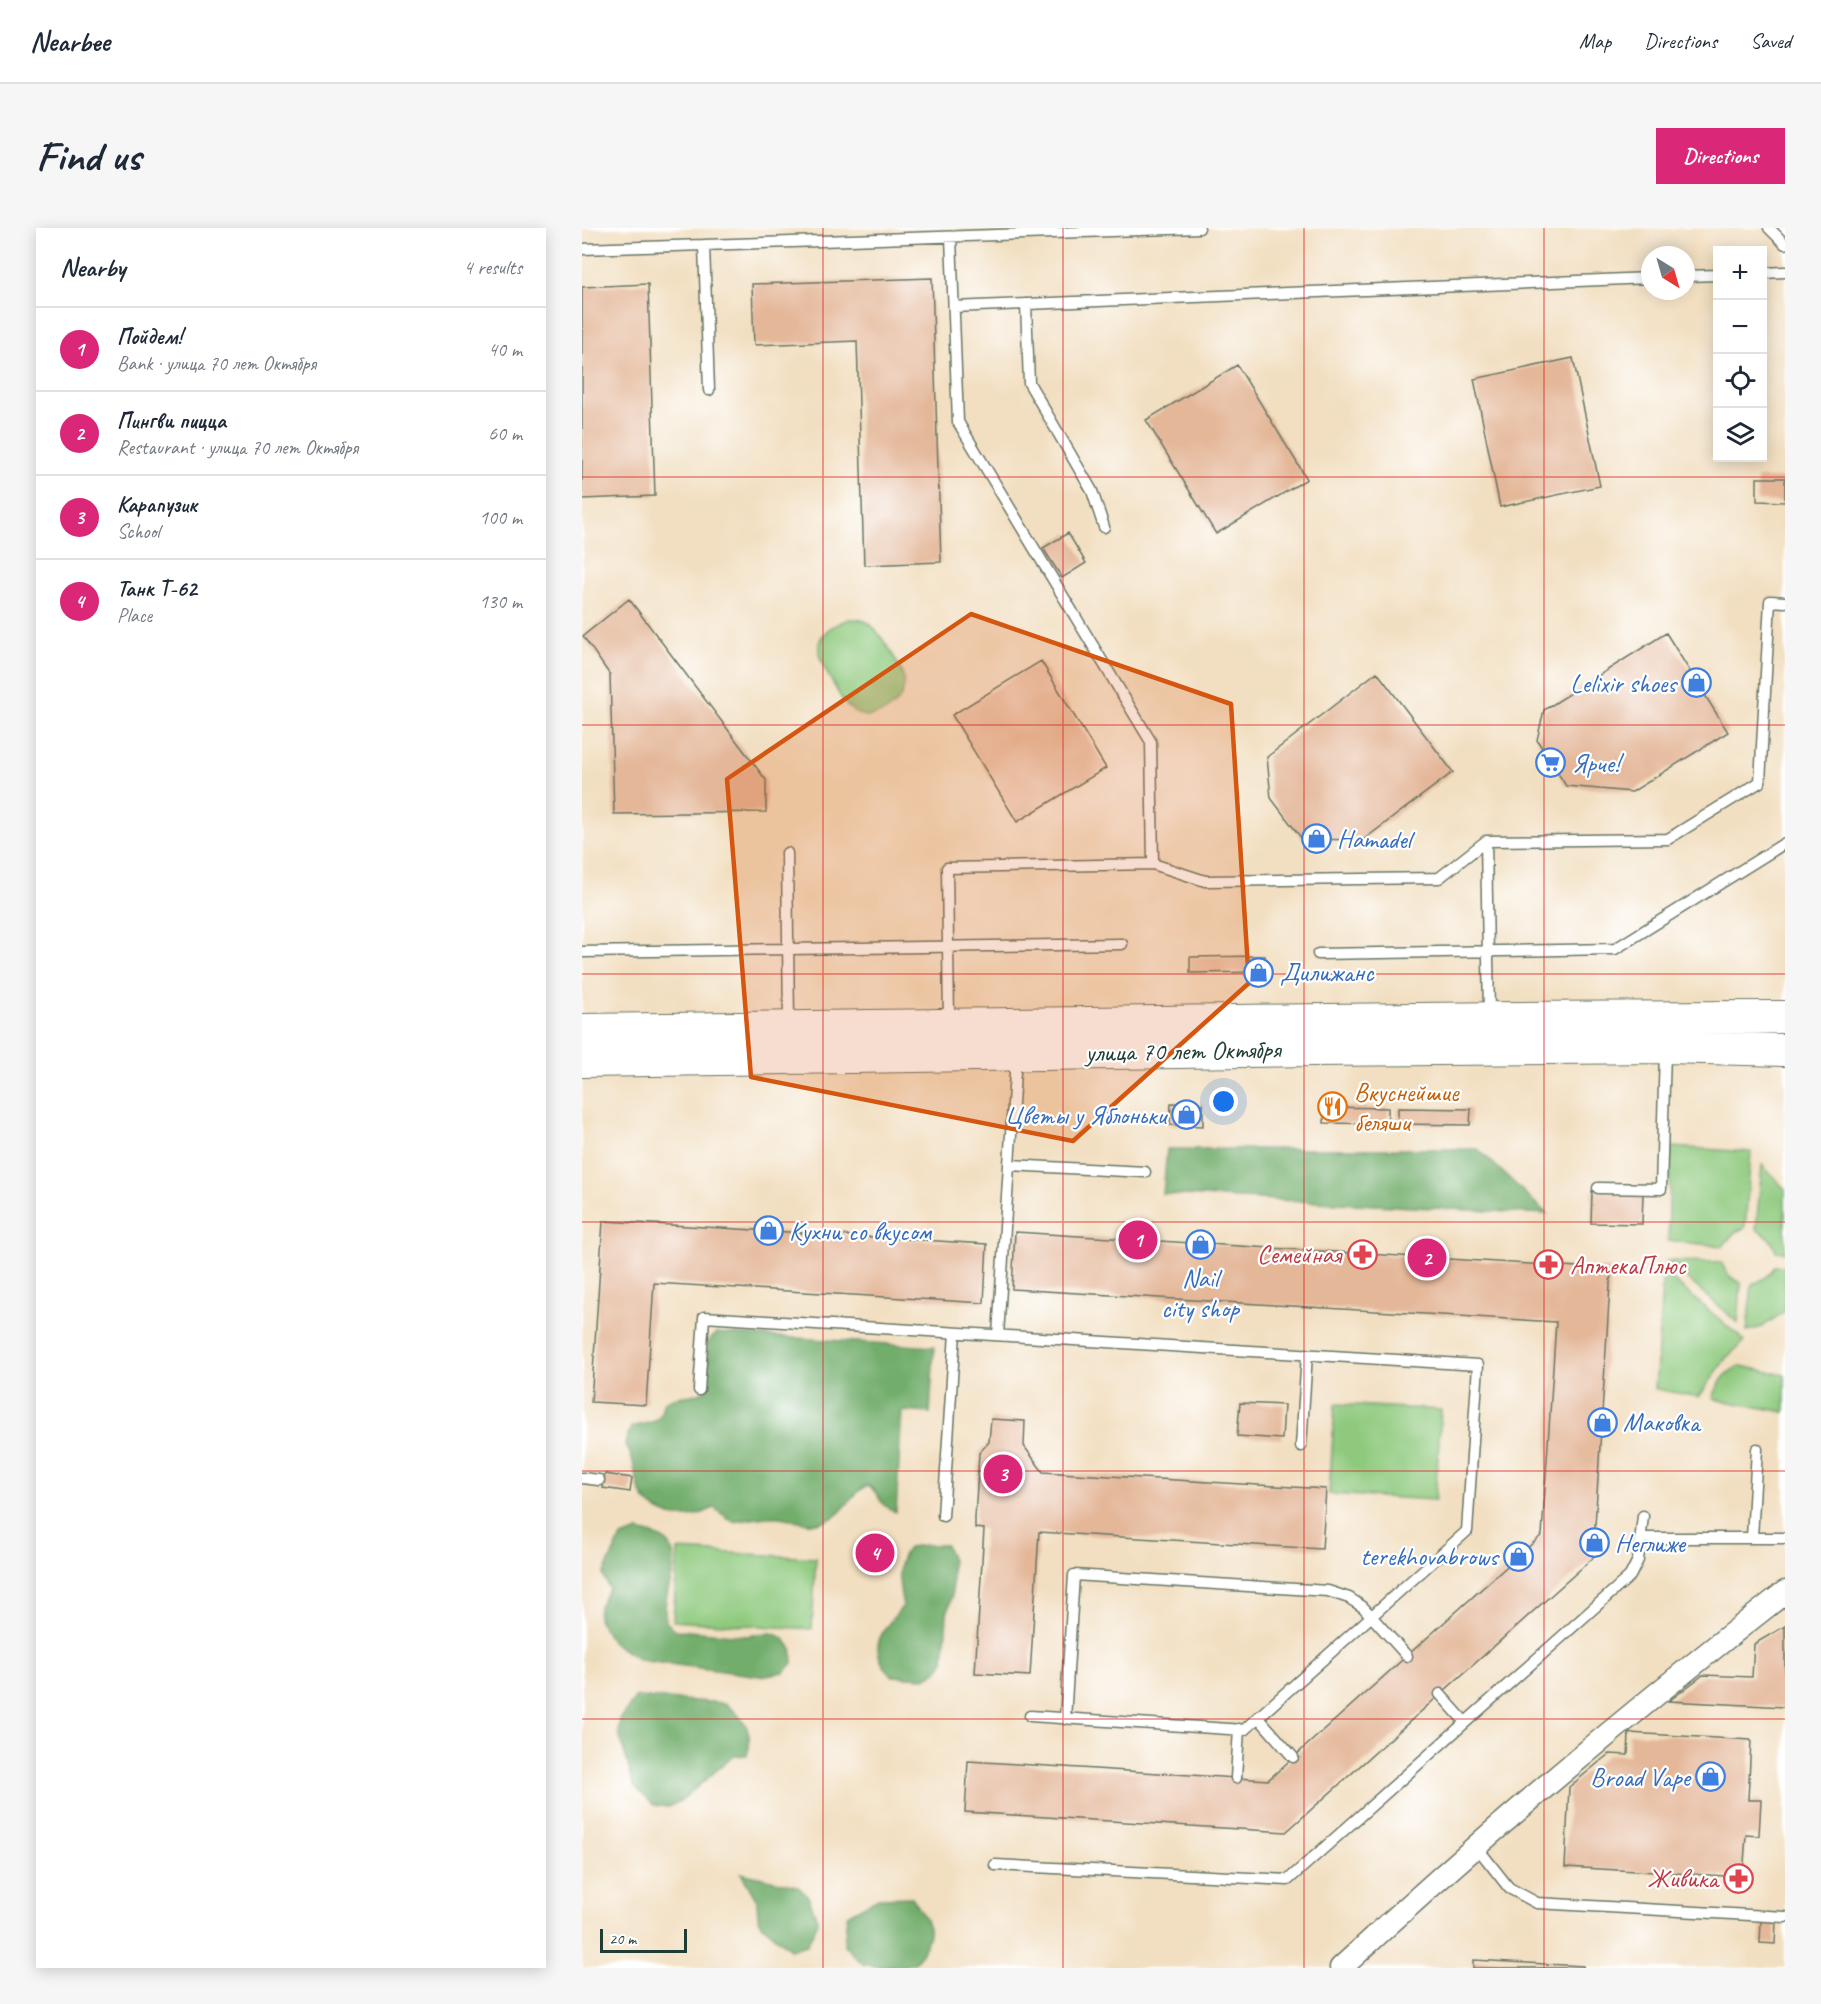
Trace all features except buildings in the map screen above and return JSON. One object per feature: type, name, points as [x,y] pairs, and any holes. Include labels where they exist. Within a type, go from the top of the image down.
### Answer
[{"type":"main road","name":"улица 70 лет Октября","points":[[582,1061],[1489,1017],[1785,1017]]},
{"type":"main road","name":"улица 70 лет Октября","points":[[582,1030],[949,1026],[1017,1039],[1666,1047],[1780,1053]]},
{"type":"street","points":[[1341,1968],[1416,1899],[1537,1794],[1785,1592]]},
{"type":"lane","points":[[582,249],[1199,228]]},
{"type":"lane","points":[[1769,228],[1785,243]]},
{"type":"lane","points":[[951,237],[958,422],[1151,742],[1153,864]]},
{"type":"lane","points":[[704,245],[708,390]]},
{"type":"lane","points":[[1767,273],[1785,272]]},
{"type":"lane","points":[[1695,276],[1713,275]]},
{"type":"lane","points":[[954,307],[1641,278]]},
{"type":"lane","points":[[1026,304],[1029,383],[1092,491],[1104,527]]},
{"type":"lane","points":[[949,1026],[947,868],[1153,864],[1205,881],[1439,878],[1486,841],[1668,838],[1760,782],[1770,601],[1785,602]]},
{"type":"lane","points":[[1486,841],[1489,1017]]},
{"type":"lane","points":[[1318,954],[1615,949],[1785,843]]},
{"type":"lane","points":[[787,853],[789,1028]]},
{"type":"lane","points":[[582,952],[1122,944]]},
{"type":"lane","points":[[998,1335],[1017,1039]]},
{"type":"lane","points":[[1598,1188],[1661,1189],[1666,1047]]},
{"type":"lane","points":[[1009,1165],[1145,1172]]},
{"type":"lane","points":[[699,1390],[704,1317],[1478,1365],[1467,1531],[1244,1730],[1030,1716]]},
{"type":"lane","points":[[943,1516],[955,1333]]},
{"type":"lane","points":[[1301,1446],[1307,1354]]},
{"type":"lane","points":[[1752,1538],[1757,1449]]},
{"type":"lane","points":[[582,1478],[599,1480]]},
{"type":"lane","points":[[995,1865],[1288,1880],[1630,1576],[1638,1560],[1643,1516]]},
{"type":"lane","points":[[1641,1538],[1785,1538]]},
{"type":"lane","points":[[1065,1719],[1074,1575],[1328,1591],[1349,1598],[1363,1607],[1407,1656]]},
{"type":"lane","points":[[1440,1694],[1465,1722]]},
{"type":"lane","points":[[1258,1717],[1293,1756]]},
{"type":"lane","points":[[1236,1778],[1239,1729]]},
{"type":"lane","points":[[1476,1846],[1509,1888],[1537,1903],[1785,1917]]},
{"type":"highlighted area","points":[[971,614],[1231,704],[1249,983],[1073,1141],[751,1077],[727,779]]},
{"type":"green space","points":[[850,619],[863,620],[872,626],[894,658],[904,680],[903,691],[898,701],[877,715],[864,716],[847,706],[827,674],[819,654],[821,638],[827,631]]},
{"type":"green space","points":[[1671,1147],[1751,1152],[1745,1228],[1735,1232],[1723,1246],[1668,1241]]},
{"type":"green space","points":[[1167,1149],[1478,1149],[1547,1214],[1163,1194]]},
{"type":"green space","points":[[1762,1165],[1785,1189],[1785,1252],[1776,1251],[1769,1238],[1756,1229]]},
{"type":"green space","points":[[1667,1261],[1721,1262],[1728,1275],[1741,1283],[1738,1323]]},
{"type":"green space","points":[[1775,1266],[1785,1266],[1785,1311],[1762,1327],[1747,1331],[1752,1284],[1765,1277]]},
{"type":"green space","points":[[1663,1272],[1745,1341],[1726,1358],[1699,1397],[1655,1389]]},
{"type":"green space","points":[[717,1333],[934,1347],[930,1413],[902,1411],[896,1512],[885,1506],[872,1488],[867,1485],[838,1514],[819,1523],[775,1517],[733,1522],[714,1508],[689,1517],[671,1516],[648,1503],[639,1488],[633,1460],[625,1444],[631,1427],[657,1419],[663,1403],[669,1400],[706,1390],[708,1342]]},
{"type":"green space","points":[[1741,1366],[1785,1375],[1785,1412],[1713,1399],[1723,1379],[1731,1371]]},
{"type":"green space","points":[[1335,1404],[1441,1410],[1435,1500],[1329,1494]]},
{"type":"green space","points":[[639,1531],[663,1539],[673,1551],[673,1567],[666,1601],[666,1622],[676,1630],[745,1636],[772,1633],[784,1638],[792,1649],[793,1663],[784,1672],[760,1676],[639,1660],[612,1642],[598,1619],[599,1606],[609,1589],[603,1575],[621,1537]]},
{"type":"green space","points":[[946,1545],[952,1561],[952,1597],[947,1614],[944,1661],[937,1671],[925,1678],[892,1676],[879,1656],[880,1640],[883,1631],[903,1606],[899,1575],[901,1560],[909,1547]]},
{"type":"green space","points":[[678,1550],[816,1558],[812,1629],[673,1621]]},
{"type":"green space","points":[[636,1697],[725,1703],[746,1726],[749,1739],[747,1755],[734,1756],[680,1801],[668,1807],[654,1805],[634,1786],[619,1734],[620,1719]]},
{"type":"green space","points":[[741,1873],[797,1886],[808,1896],[818,1922],[807,1945],[790,1949],[763,1926],[758,1917],[757,1901]]},
{"type":"green space","points":[[912,1897],[929,1929],[927,1942],[916,1962],[897,1968],[864,1965],[844,1945],[847,1915],[878,1898]]},
{"type":"place","name":"Lelixir shoes","points":[[1697,683]]},
{"type":"place","name":"Ярче!","points":[[1551,763]]},
{"type":"place","name":"Hamadel","points":[[1316,839]]},
{"type":"place","name":"Дилижанс","points":[[1259,972]]},
{"type":"place","name":"Вкуснейшие беляши","points":[[1333,1107]]},
{"type":"place","name":"Цветы у Яблоньки","points":[[1187,1115]]},
{"type":"place","name":"Кухни со вкусом","points":[[768,1231]]},
{"type":"place","name":"Пойдем!","points":[[1138,1240]]},
{"type":"place","name":"Nail city shop","points":[[1200,1244]]},
{"type":"place","name":"Семейная","points":[[1362,1254]]},
{"type":"place","name":"Пингви пицца","points":[[1427,1258]]},
{"type":"place","name":"АптекаПлюс","points":[[1549,1265]]},
{"type":"place","name":"Маковка","points":[[1602,1422]]},
{"type":"place","name":"Карапузик","points":[[1003,1474]]},
{"type":"place","name":"Неглиже","points":[[1594,1543]]},
{"type":"place","name":"Танк Т-62","points":[[875,1553]]},
{"type":"place","name":"terekhovabrows","points":[[1519,1556]]},
{"type":"place","name":"Broad Vape","points":[[1711,1777]]},
{"type":"place","name":"Живика","points":[[1739,1878]]}]
